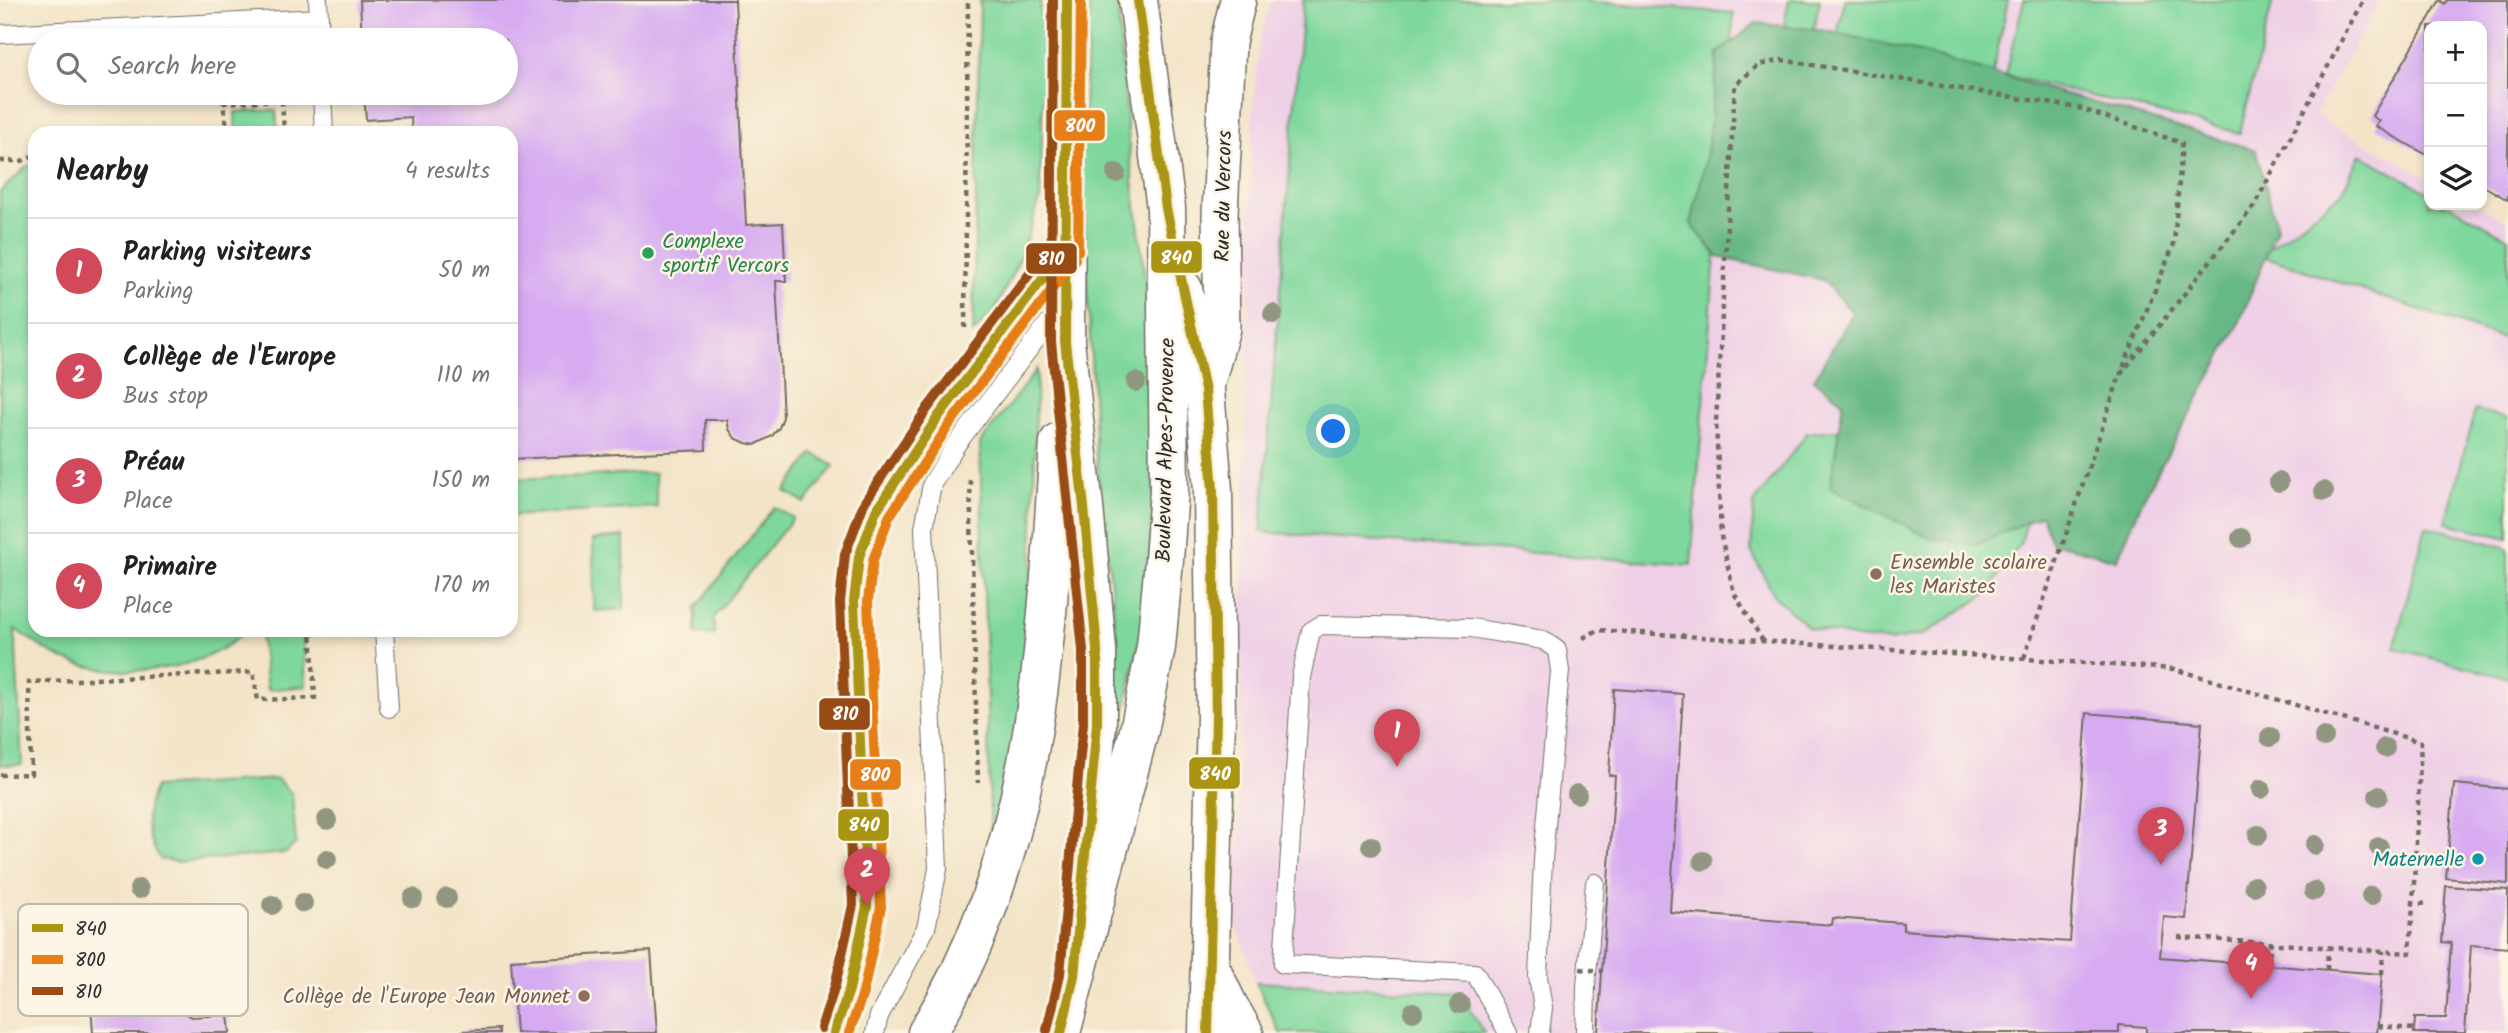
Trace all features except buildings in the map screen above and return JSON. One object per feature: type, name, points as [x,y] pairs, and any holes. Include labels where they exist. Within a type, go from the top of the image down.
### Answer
[{"type":"main road","name":"Boulevard Alpes-Provence","points":[[1067,0],[1065,342],[1097,649],[1097,724],[1074,976]]},
{"type":"main road","name":"Boulevard Alpes-Provence","points":[[1061,1033],[1139,732],[1156,647],[1169,490],[1166,208],[1138,0]]},
{"type":"main road","points":[[1166,208],[1205,390],[1213,490],[1216,716],[1208,1033]]},
{"type":"main road","points":[[927,1033],[961,970],[990,902],[1023,788],[1042,671],[1065,342]]},
{"type":"main road","points":[[1211,968],[1244,1033]]},
{"type":"street","name":"Rue du Vercors","points":[[1205,390],[1222,328],[1220,214],[1228,42],[1238,0]]},
{"type":"lane","points":[[318,0],[319,28]]},
{"type":"lane","points":[[120,28],[319,18]]},
{"type":"lane","points":[[0,34],[28,33]]},
{"type":"lane","points":[[323,105],[324,126]]},
{"type":"lane","points":[[834,1033],[849,990],[867,906],[854,601],[859,557],[876,511],[967,377],[1064,251]]},
{"type":"lane","points":[[875,1033],[879,1016],[926,928],[938,869],[924,528],[932,484],[969,428],[1064,302]]},
{"type":"lane","points":[[1508,1033],[1475,973],[1283,964],[1301,677],[1311,631],[1321,625],[1471,628],[1543,640],[1557,650],[1560,671],[1543,859],[1538,977],[1544,1008],[1541,1033]]},
{"type":"lane","points":[[384,637],[389,708]]},
{"type":"lane","points":[[1586,1033],[1586,986],[1595,883]]},
{"type":"path","points":[[967,377],[968,0]]},
{"type":"path","points":[[2120,375],[2254,206],[2363,0]]},
{"type":"path","points":[[1763,641],[1734,593],[1721,536],[1716,421],[1735,85],[1759,65],[1782,60],[2080,108],[2182,143],[2174,244],[2120,375],[2024,658]]},
{"type":"path","points":[[223,105],[227,126]]},
{"type":"path","points":[[282,105],[284,126]]},
{"type":"path","points":[[0,161],[22,161],[28,158]]},
{"type":"path","points":[[969,428],[978,792]]},
{"type":"path","points":[[1557,650],[1598,630],[2174,669],[2421,742],[2410,953],[2179,937]]},
{"type":"path","points":[[0,775],[31,774],[29,682],[253,672],[258,700],[315,698],[312,637]]},
{"type":"path","points":[[2413,902],[2430,904]]},
{"type":"path","points":[[2269,965],[2270,943]]},
{"type":"path","points":[[2327,970],[2328,949]]},
{"type":"path","points":[[2382,974],[2383,951]]},
{"type":"path","points":[[1580,968],[1602,971]]},
{"type":"path","points":[[2378,1026],[2414,1029]]},
{"type":"shaded area","name":"Ensemble scolaire les Maristes","points":[[1272,0],[2380,0],[2315,115],[2424,175],[2424,210],[2487,210],[2508,221],[2508,1033],[1280,1033],[1256,982],[1236,927],[1252,119],[1259,42]]},
{"type":"green space","points":[[980,0],[1040,0],[1044,70],[1040,199],[1020,258],[994,312],[973,333]]},
{"type":"green space","points":[[1090,0],[1117,0],[1152,376],[1154,483],[1146,612],[1117,747],[1112,744],[1116,683],[1113,602],[1096,455],[1081,157]]},
{"type":"green space","points":[[1303,0],[1571,0],[1734,13],[1691,565],[1261,532]]},
{"type":"green space","points":[[1789,0],[1820,0],[1809,50],[1780,43]]},
{"type":"green space","points":[[1845,0],[2008,0],[1991,82],[1834,49]]},
{"type":"green space","points":[[2024,0],[2273,0],[2240,133],[2005,75]]},
{"type":"green space","points":[[1756,23],[1827,31],[1924,53],[2256,150],[2277,228],[2237,328],[2144,497],[2117,560],[2051,542],[2042,515],[1976,545],[1930,538],[1830,487],[1843,402],[1814,379],[1853,313],[1823,280],[1718,257],[1691,224],[1707,153],[1718,53]]},
{"type":"green space","points":[[276,110],[277,126],[236,126],[235,112]]},
{"type":"green space","points":[[2360,154],[2424,190],[2424,210],[2459,210],[2508,238],[2508,340],[2260,255],[2342,193]]},
{"type":"green space","points":[[28,166],[28,637],[237,637],[209,656],[186,664],[136,671],[110,670],[66,660],[46,650],[15,629],[22,765],[0,765],[0,192]]},
{"type":"green space","points":[[1037,369],[1032,564],[1021,712],[991,847],[980,443]]},
{"type":"green space","points":[[2041,409],[2036,496],[2020,544],[1986,594],[1925,634],[1890,641],[1857,638],[1809,628],[1775,597],[1751,551],[1754,503],[1807,433]]},
{"type":"green space","points":[[2475,410],[2508,418],[2508,538],[2446,523]]},
{"type":"green space","points":[[813,453],[834,466],[805,503],[785,491]]},
{"type":"green space","points":[[655,473],[657,507],[518,516],[518,479]]},
{"type":"green space","points":[[774,507],[793,518],[714,617],[714,635],[696,634],[696,608]]},
{"type":"green space","points":[[2426,526],[2508,548],[2508,678],[2394,648]]},
{"type":"green space","points":[[624,536],[624,609],[594,611],[593,540]]},
{"type":"green space","points":[[261,637],[303,637],[306,686],[267,690]]},
{"type":"green space","points":[[277,779],[292,794],[296,843],[286,853],[178,862],[160,859],[148,823],[149,805],[155,787]]},
{"type":"green space","points":[[1256,982],[1460,993],[1484,1033],[1280,1033]]},
{"type":"transit line","name":"810","points":[[1047,1030],[1060,974],[1083,723],[1083,650],[1051,342],[1053,0]]},
{"type":"transit line","name":"840","points":[[1061,1033],[1074,976],[1097,724],[1097,649],[1065,342],[1067,0]]},
{"type":"transit line","name":"800","points":[[1078,251],[1081,0]]},
{"type":"transit line","name":"840","points":[[1138,0],[1166,208],[1205,390],[1213,490],[1216,716],[1208,1033]]},
{"type":"transit line","name":"810","points":[[821,1028],[835,986],[853,905],[840,602],[845,554],[864,503],[927,409],[1053,243]]},
{"type":"transit line","name":"840","points":[[834,1033],[849,990],[867,906],[854,601],[859,557],[876,511],[938,417],[1064,251]]},
{"type":"transit line","name":"800","points":[[849,1033],[863,993],[881,907],[868,601],[873,560],[889,517],[949,425],[1075,259]]},
{"type":"place","name":"Complexe sportif Vercors","points":[[648,253]]},
{"type":"place","name":"Ensemble scolaire les Maristes","points":[[1876,574]]},
{"type":"place","name":"Parking visiteurs","points":[[1397,767]]},
{"type":"place","name":"Maternelle","points":[[2478,859]]},
{"type":"place","name":"Préau","points":[[2161,865]]},
{"type":"place","name":"Collège de l'Europe","points":[[867,906]]},
{"type":"place","name":"Collège de l'Europe Jean Monnet","points":[[584,996]]},
{"type":"place","name":"Primaire","points":[[2251,999]]}]
